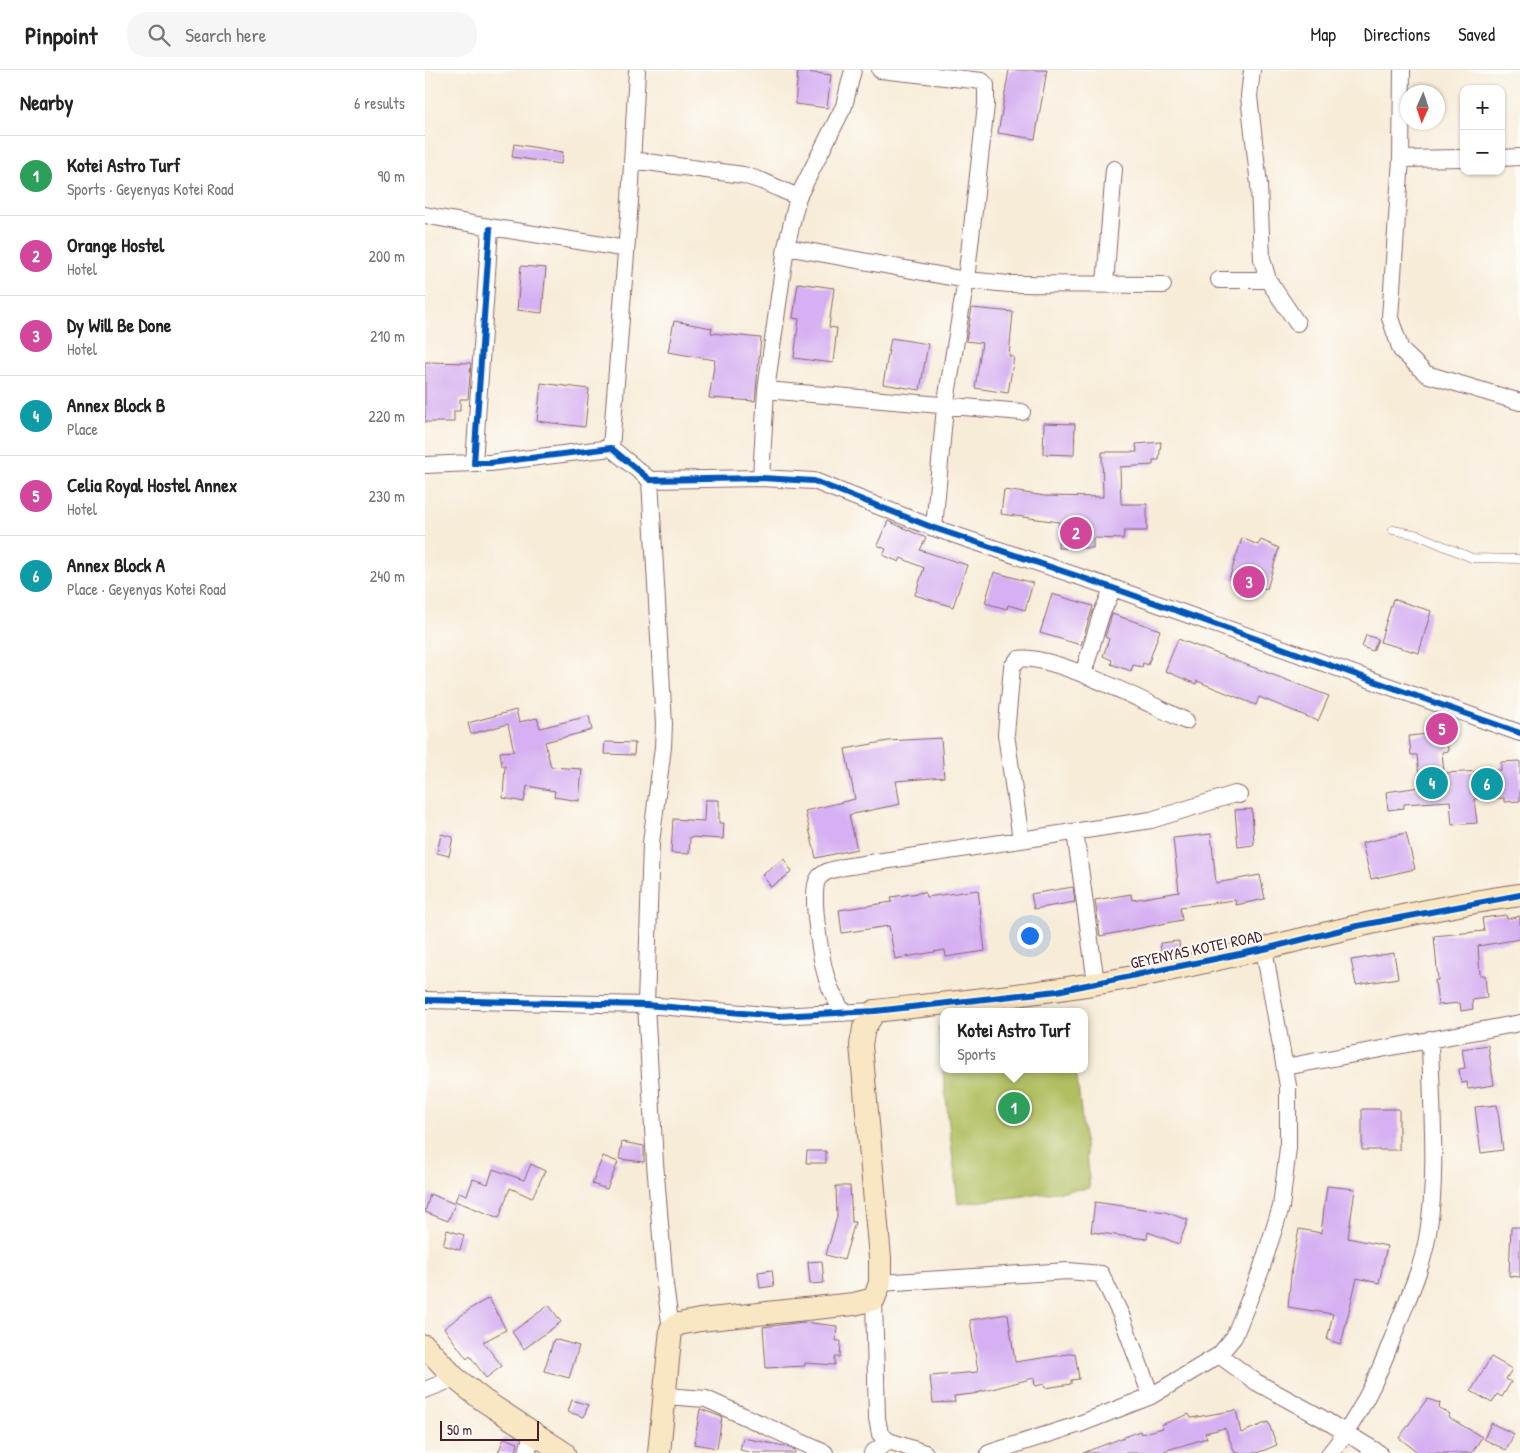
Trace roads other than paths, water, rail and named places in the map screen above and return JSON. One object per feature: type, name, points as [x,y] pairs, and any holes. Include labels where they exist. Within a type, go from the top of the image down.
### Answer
[{"type":"street","points":[[611,448],[637,70]]},
{"type":"street","points":[[761,478],[766,390],[786,247],[798,197],[844,106],[853,70]]},
{"type":"street","points":[[880,70],[982,81],[986,85],[986,105],[965,280],[945,407],[934,528]]},
{"type":"street","points":[[1253,70],[1249,96],[1259,185],[1262,259],[1268,280],[1297,323]]},
{"type":"street","points":[[1402,70],[1401,159],[1390,318],[1401,350],[1426,374],[1520,402]]},
{"type":"street","points":[[1505,158],[1520,157]]},
{"type":"street","points":[[1401,159],[1460,158]]},
{"type":"street","points":[[632,160],[743,175],[763,181],[798,197]]},
{"type":"street","points":[[1105,284],[1114,169]]},
{"type":"street","points":[[425,215],[491,228],[541,233],[626,249]]},
{"type":"street","points":[[474,463],[491,228]]},
{"type":"street","points":[[786,247],[965,280],[1009,284],[1163,285]]},
{"type":"street","points":[[1219,280],[1268,280]]},
{"type":"street","points":[[766,390],[945,407],[1022,412]]},
{"type":"street","points":[[425,465],[491,463],[611,448],[650,480],[761,478],[814,481],[934,528],[1113,588],[1520,733]]},
{"type":"street","points":[[650,480],[664,724],[651,843],[646,1005],[655,1163],[665,1285],[671,1329],[659,1453]]},
{"type":"street","points":[[1083,674],[1101,615],[1113,588]]},
{"type":"street","points":[[1021,840],[1006,734],[1012,667],[1018,659],[1026,658],[1083,674],[1186,720]]},
{"type":"street","points":[[843,1013],[828,982],[819,938],[814,893],[816,881],[824,872],[845,867],[1151,820],[1235,794],[1239,795]]},
{"type":"street","points":[[1075,832],[1096,983]]},
{"type":"street","name":"GEYENYAS KOTEI ROAD","points":[[875,1011],[1014,996],[1096,983],[1264,949],[1366,924],[1520,896]]},
{"type":"street","points":[[989,1453],[1077,1426],[1151,1396],[1219,1354],[1234,1337],[1261,1270],[1281,1207],[1288,1148],[1289,1106],[1285,1067],[1264,949]]},
{"type":"street","points":[[425,1000],[646,1005],[778,1016],[875,1011]]},
{"type":"street","points":[[875,1011],[864,1028],[861,1045],[880,1258],[877,1291],[877,1418],[880,1434],[889,1441],[925,1453]]},
{"type":"street","points":[[1285,1067],[1520,1023]]},
{"type":"street","points":[[1330,1453],[1346,1434],[1384,1360],[1419,1268],[1429,1232],[1432,1187],[1430,1039]]},
{"type":"street","points":[[671,1329],[679,1324],[700,1320],[854,1304],[877,1291],[1068,1272],[1101,1274],[1121,1315],[1151,1396]]},
{"type":"street","points":[[425,1346],[455,1378],[483,1400],[529,1443],[563,1453]]},
{"type":"street","points":[[1219,1354],[1256,1382],[1320,1417],[1379,1453]]},
{"type":"street","points":[[425,1390],[455,1378]]},
{"type":"street","points":[[665,1396],[706,1399],[825,1453]]},
{"type":"street","points":[[872,1453],[889,1441]]},
{"type":"lane","points":[[1393,530],[1418,536],[1472,558],[1520,559]]},
{"type":"place","name":"Orange Hostel","points":[[1076,533]]},
{"type":"place","name":"Dy Will Be Done","points":[[1249,582]]},
{"type":"place","name":"Celia Royal Hostel Annex","points":[[1442,729]]},
{"type":"place","name":"Annex Block B","points":[[1432,783]]},
{"type":"place","name":"Annex Block A","points":[[1487,784]]},
{"type":"place","name":"Kotei Astro Turf","points":[[1014,1108]]}]
